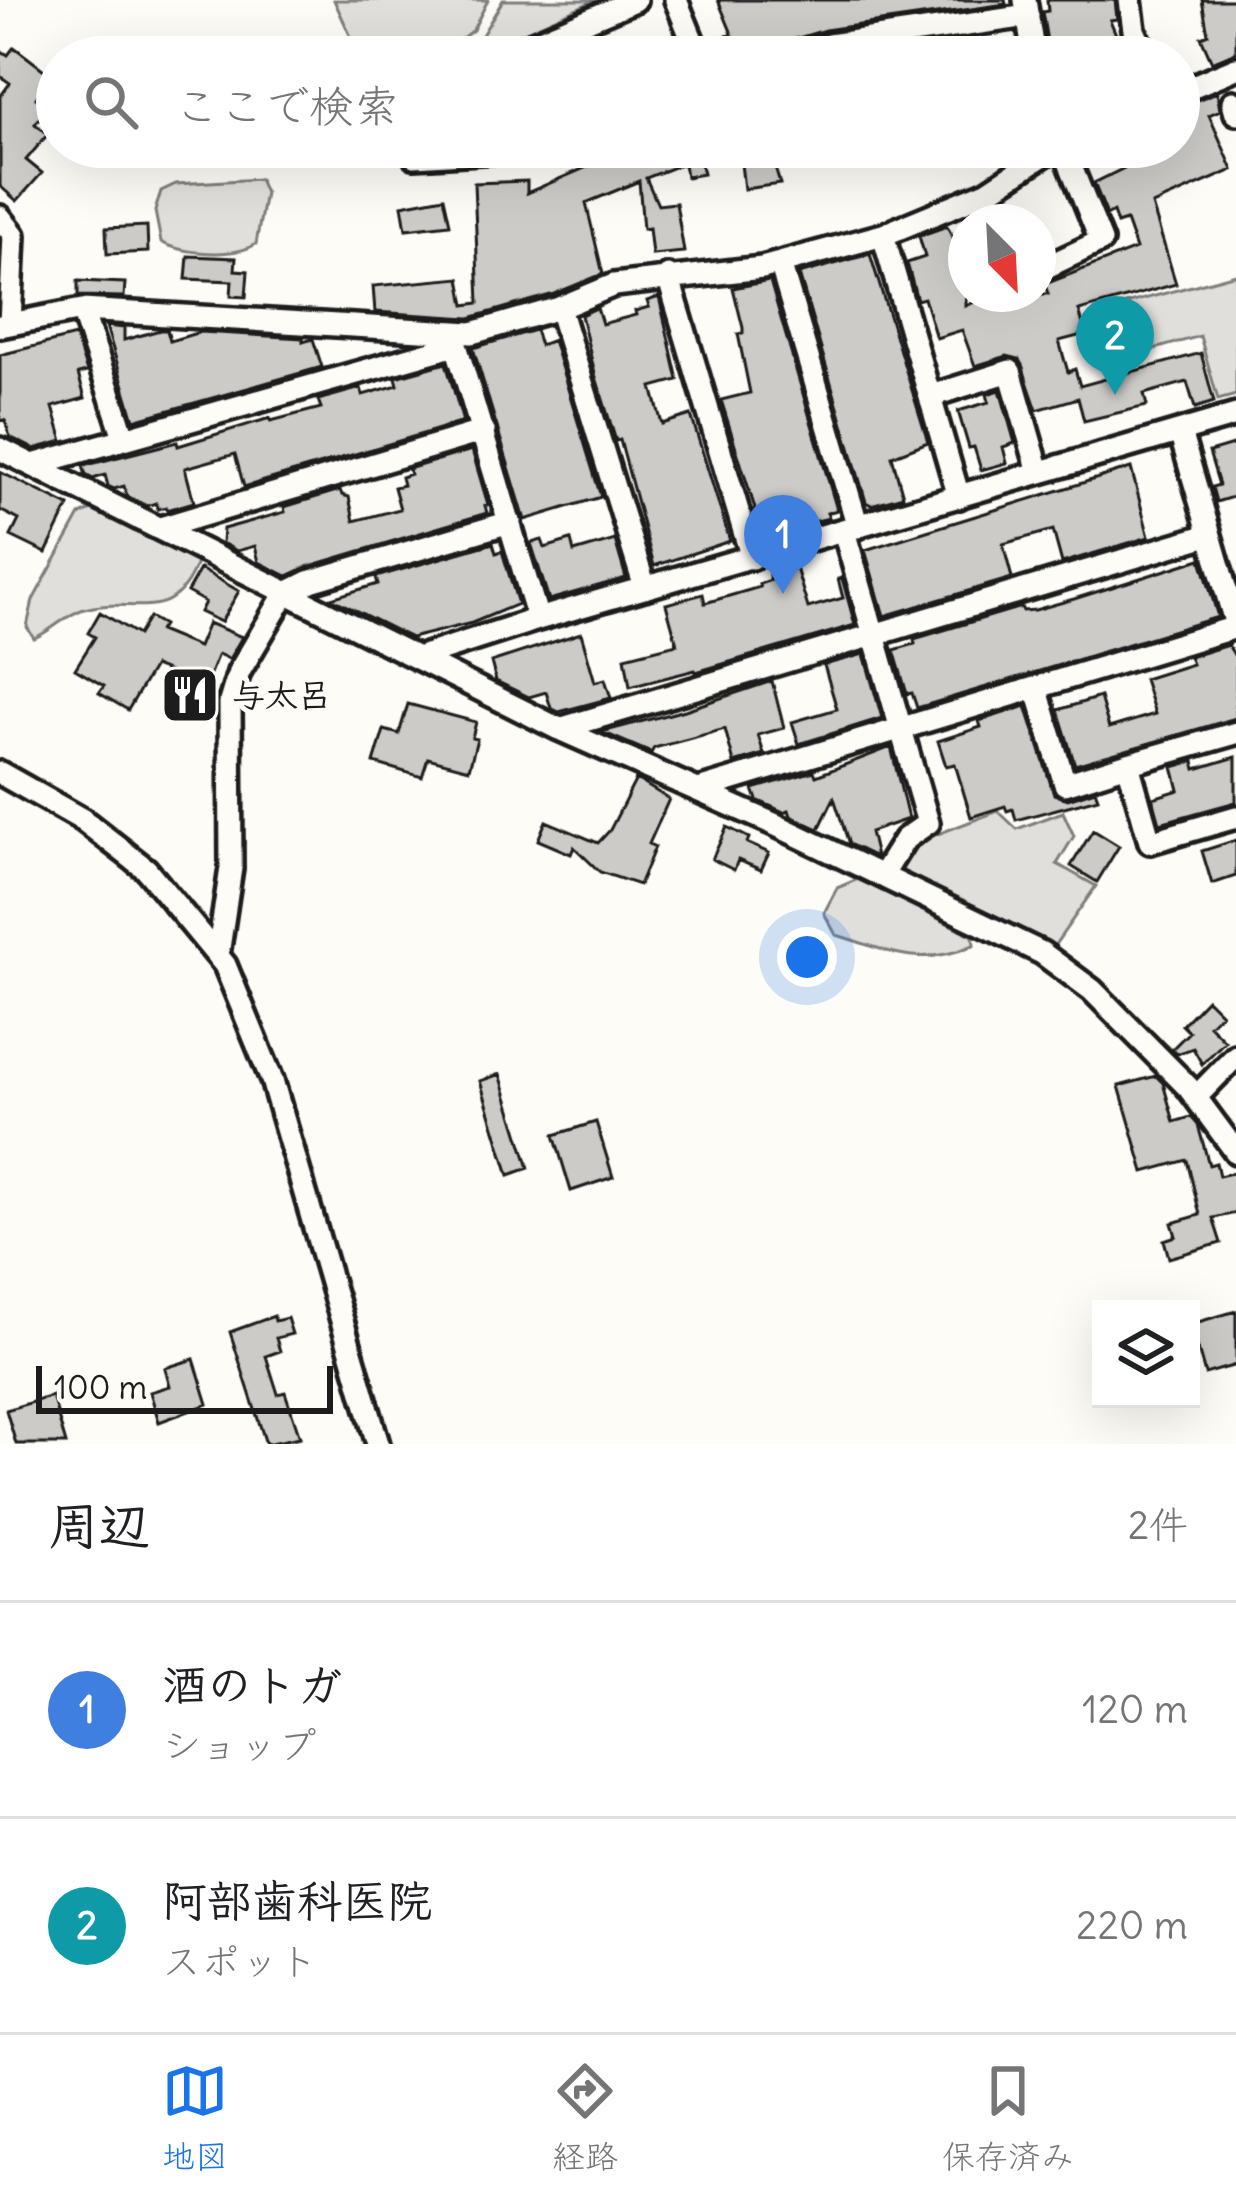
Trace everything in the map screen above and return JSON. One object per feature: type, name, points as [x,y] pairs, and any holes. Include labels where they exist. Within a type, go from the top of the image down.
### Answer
[{"type":"street","points":[[550,36],[635,0]]},
{"type":"street","points":[[676,0],[691,36]]},
{"type":"street","points":[[1130,0],[1137,36]]},
{"type":"street","points":[[878,36],[1026,8]]},
{"type":"street","points":[[1200,83],[1236,68]]},
{"type":"street","points":[[36,464],[559,308],[614,285],[780,263],[883,235],[987,192],[1024,168]]},
{"type":"street","points":[[1056,262],[1101,241],[1066,168]]},
{"type":"street","points":[[987,192],[993,204]]},
{"type":"street","points":[[0,217],[14,235],[5,325],[82,310],[457,338]]},
{"type":"street","points":[[883,235],[959,497]]},
{"type":"street","points":[[780,263],[874,634],[928,824],[905,839],[882,876]]},
{"type":"street","points":[[668,276],[752,558]]},
{"type":"street","points":[[559,308],[645,588]]},
{"type":"street","points":[[82,310],[124,437]]},
{"type":"street","points":[[457,338],[538,619]]},
{"type":"street","points":[[931,396],[1010,371],[1039,472]]},
{"type":"street","points":[[417,658],[1236,415]]},
{"type":"street","points":[[160,528],[484,431]]},
{"type":"street","points":[[698,790],[1236,626],[1180,432]]},
{"type":"street","points":[[0,449],[560,729],[1042,953],[1092,990],[1196,1097],[1236,1152]]},
{"type":"street","points":[[218,956],[231,868],[230,701],[239,672],[285,595],[311,581],[510,522]]},
{"type":"street","points":[[560,729],[1208,535]]},
{"type":"street","points":[[1036,687],[1065,784],[1236,733]]},
{"type":"street","points":[[1128,764],[1150,842],[1236,817]]},
{"type":"street","points":[[0,773],[83,820],[146,869],[218,956],[272,1080],[378,1444]]},
{"type":"street","points":[[1196,1097],[1236,1056]]},
{"type":"shaded area","points":[[334,0],[488,0],[473,30],[465,36],[351,36]]},
{"type":"shaded area","points":[[503,0],[595,0],[515,36],[482,36]]},
{"type":"shaded area","points":[[259,179],[265,193],[256,244],[208,253],[161,242],[155,211],[161,191],[176,184]]},
{"type":"shaded area","points":[[1236,274],[1236,395],[1218,400],[1200,336],[1145,352],[1130,345],[1118,306]]},
{"type":"shaded area","points":[[94,509],[198,560],[188,582],[163,603],[84,609],[34,638],[27,627],[33,600],[80,515]]},
{"type":"shaded area","points":[[998,811],[1017,829],[1063,812],[1074,836],[1057,864],[1096,886],[1054,946],[895,873],[914,843]]},
{"type":"shaded area","points":[[858,879],[973,936],[974,945],[920,957],[836,935],[824,913],[837,888]]},
{"type":"building","points":[[718,0],[1005,0],[1006,4],[805,36],[727,36],[732,34]]},
{"type":"building","points":[[1047,0],[1115,0],[1117,19],[1110,20],[1117,36],[1046,36],[1042,12],[1048,11]]},
{"type":"building","points":[[1202,0],[1236,0],[1236,52],[1212,62],[1201,37],[1208,34]]},
{"type":"building","points":[[14,47],[36,64],[36,148],[26,160],[42,173],[17,201],[0,186],[0,97],[10,83],[0,76],[0,50],[8,55]]},
{"type":"building","points":[[1217,92],[1220,110],[1209,115],[1233,170],[1152,205],[1176,284],[1079,311],[1086,334],[1059,341],[1068,372],[1075,369],[1080,386],[1201,353],[1214,402],[1195,408],[1187,382],[1144,394],[1147,406],[1084,421],[1078,398],[1037,410],[1019,359],[1007,356],[975,366],[962,330],[936,338],[924,298],[917,300],[907,263],[925,257],[919,236],[948,228],[948,312],[1056,312],[1056,280],[1136,249],[1126,221],[1117,224],[1113,212],[1107,215],[1094,183],[1124,168],[1200,168],[1200,99]]},
{"type":"building","points":[[585,168],[671,168],[646,178],[658,205],[676,203],[684,252],[652,255],[649,228],[643,229],[639,181],[586,203],[603,274],[470,318],[375,312],[373,286],[460,278],[465,305],[479,303],[474,183],[527,181],[527,193]]},
{"type":"building","points":[[685,168],[702,168],[703,174],[686,177]]},
{"type":"building","points":[[742,168],[775,168],[780,184],[744,189]]},
{"type":"building","points":[[444,197],[450,224],[406,229],[402,205]]},
{"type":"building","points":[[147,226],[148,252],[107,254],[106,228]]},
{"type":"building","points":[[870,254],[928,442],[892,456],[903,496],[871,505],[866,502],[799,274]]},
{"type":"building","points":[[188,256],[236,258],[235,270],[248,271],[246,297],[231,296],[232,281],[186,279]]},
{"type":"building","points":[[78,281],[125,283],[124,297],[78,296]]},
{"type":"building","points":[[770,281],[837,510],[827,513],[829,518],[763,534],[721,400],[750,393],[733,288]]},
{"type":"building","points":[[659,297],[678,380],[652,387],[662,424],[691,415],[730,541],[654,566],[581,315],[597,308],[602,324],[636,315],[635,311],[649,307],[647,301]]},
{"type":"building","points":[[106,326],[124,328],[124,340],[160,330],[167,330],[170,341],[200,332],[303,338],[303,342],[313,339],[322,367],[134,420]]},
{"type":"building","points":[[535,330],[540,345],[553,340],[601,497],[525,520],[473,348]]},
{"type":"building","points":[[75,336],[87,372],[78,374],[85,398],[53,407],[63,441],[34,449],[10,437],[5,420],[0,421],[0,355]]},
{"type":"building","points":[[446,363],[463,422],[244,487],[235,454],[185,468],[194,502],[167,510],[127,496],[124,486],[108,486],[105,475],[93,479],[83,466],[321,408],[318,400],[361,388],[363,395],[398,385],[396,377]]},
{"type":"building","points":[[1000,390],[1015,443],[1003,447],[1007,463],[981,470],[958,411],[989,402],[987,394]]},
{"type":"building","points":[[1236,444],[1236,496],[1216,502],[1212,487],[1219,485],[1209,452]]},
{"type":"building","points":[[472,450],[487,513],[287,576],[259,562],[255,546],[237,551],[222,543],[223,529],[340,490],[349,497],[354,521],[400,509],[394,487],[403,485],[401,477],[410,474],[408,469]]},
{"type":"building","points":[[1131,468],[1149,537],[1062,563],[1053,530],[1003,544],[1012,578],[884,616],[865,550]]},
{"type":"building","points":[[0,472],[69,506],[46,553],[11,536],[19,520],[0,510]]},
{"type":"building","points":[[542,540],[545,548],[571,540],[574,552],[615,540],[626,578],[549,600],[531,543]]},
{"type":"building","points":[[493,543],[496,553],[502,551],[518,604],[472,623],[411,638],[331,598],[378,584],[376,577]]},
{"type":"building","points":[[1201,559],[1218,617],[917,708],[912,693],[907,694],[894,650],[915,644],[914,639],[1021,607],[1035,610]]},
{"type":"building","points":[[796,568],[808,608],[843,598],[838,579],[842,578],[855,625],[630,687],[625,657],[677,644],[666,604],[703,594],[705,603],[760,587],[771,580],[769,575]]},
{"type":"building","points":[[200,569],[239,591],[221,622],[200,612],[205,602],[187,592]]},
{"type":"building","points":[[100,612],[138,635],[149,617],[163,625],[159,631],[198,647],[208,623],[242,637],[229,659],[218,654],[205,686],[154,666],[128,710],[99,693],[104,686],[75,669],[95,637],[88,633]]},
{"type":"building","points":[[581,633],[595,682],[605,679],[611,698],[559,712],[551,708],[546,692],[529,697],[496,681],[491,662]]},
{"type":"building","points":[[1228,645],[1236,658],[1236,718],[1075,765],[1058,710],[1100,697],[1109,728],[1155,714],[1144,679],[1192,664],[1189,657]]},
{"type":"building","points":[[864,654],[882,718],[799,744],[792,722],[837,709],[824,665]]},
{"type":"building","points":[[772,681],[784,728],[758,735],[764,754],[734,763],[725,729],[654,748],[651,753],[602,732],[685,710]]},
{"type":"building","points":[[191,690],[216,695],[215,713],[208,711]]},
{"type":"building","points":[[408,704],[476,722],[469,769],[428,758],[422,777],[374,763],[384,730],[399,734]]},
{"type":"building","points":[[1026,706],[1054,794],[1068,799],[1095,790],[1098,798],[1016,820],[1013,809],[1007,811],[1005,806],[971,817],[955,764],[946,766],[938,741]]},
{"type":"building","points":[[891,747],[908,819],[870,832],[876,857],[849,844],[834,798],[819,829],[791,816],[789,810],[757,800],[753,789],[814,771],[816,776]]},
{"type":"building","points":[[1236,757],[1236,802],[1160,823],[1153,798],[1179,790],[1173,767],[1194,761],[1196,769]]},
{"type":"building","points":[[636,779],[669,799],[649,844],[655,847],[639,885],[600,872],[574,847],[571,854],[538,840],[546,821],[598,843],[610,830]]},
{"type":"building","points":[[727,827],[769,853],[761,870],[738,860],[734,870],[712,859]]},
{"type":"building","points":[[1093,830],[1119,846],[1097,882],[1071,866]]},
{"type":"building","points":[[1236,840],[1236,876],[1212,884],[1202,851]]},
{"type":"building","points":[[1207,999],[1221,1013],[1209,1025],[1225,1041],[1202,1064],[1193,1048],[1177,1054],[1172,1049],[1189,1032],[1182,1025]]},
{"type":"building","points":[[500,1074],[529,1168],[509,1175],[480,1081]]},
{"type":"building","points":[[1156,1076],[1163,1083],[1174,1122],[1191,1117],[1198,1125],[1209,1165],[1216,1163],[1219,1176],[1236,1172],[1236,1213],[1213,1218],[1221,1243],[1169,1258],[1164,1240],[1176,1236],[1172,1223],[1200,1215],[1187,1160],[1144,1172],[1119,1086]]},
{"type":"building","points":[[596,1122],[613,1177],[571,1191],[554,1135]]},
{"type":"building","points":[[1236,1311],[1236,1365],[1205,1374],[1200,1321]]},
{"type":"building","points":[[274,1316],[275,1321],[287,1318],[292,1334],[276,1338],[280,1351],[266,1356],[278,1394],[285,1392],[300,1437],[266,1444],[230,1332]]},
{"type":"building","points":[[194,1359],[208,1404],[159,1422],[150,1392],[170,1386],[165,1368]]},
{"type":"building","points":[[52,1396],[66,1444],[16,1444],[6,1410]]},
{"type":"place","name":"阿部歯科医院","points":[[1115,395]]},
{"type":"place","name":"酒のトガ","points":[[783,594]]},
{"type":"place","name":"与太呂","points":[[190,695]]}]
